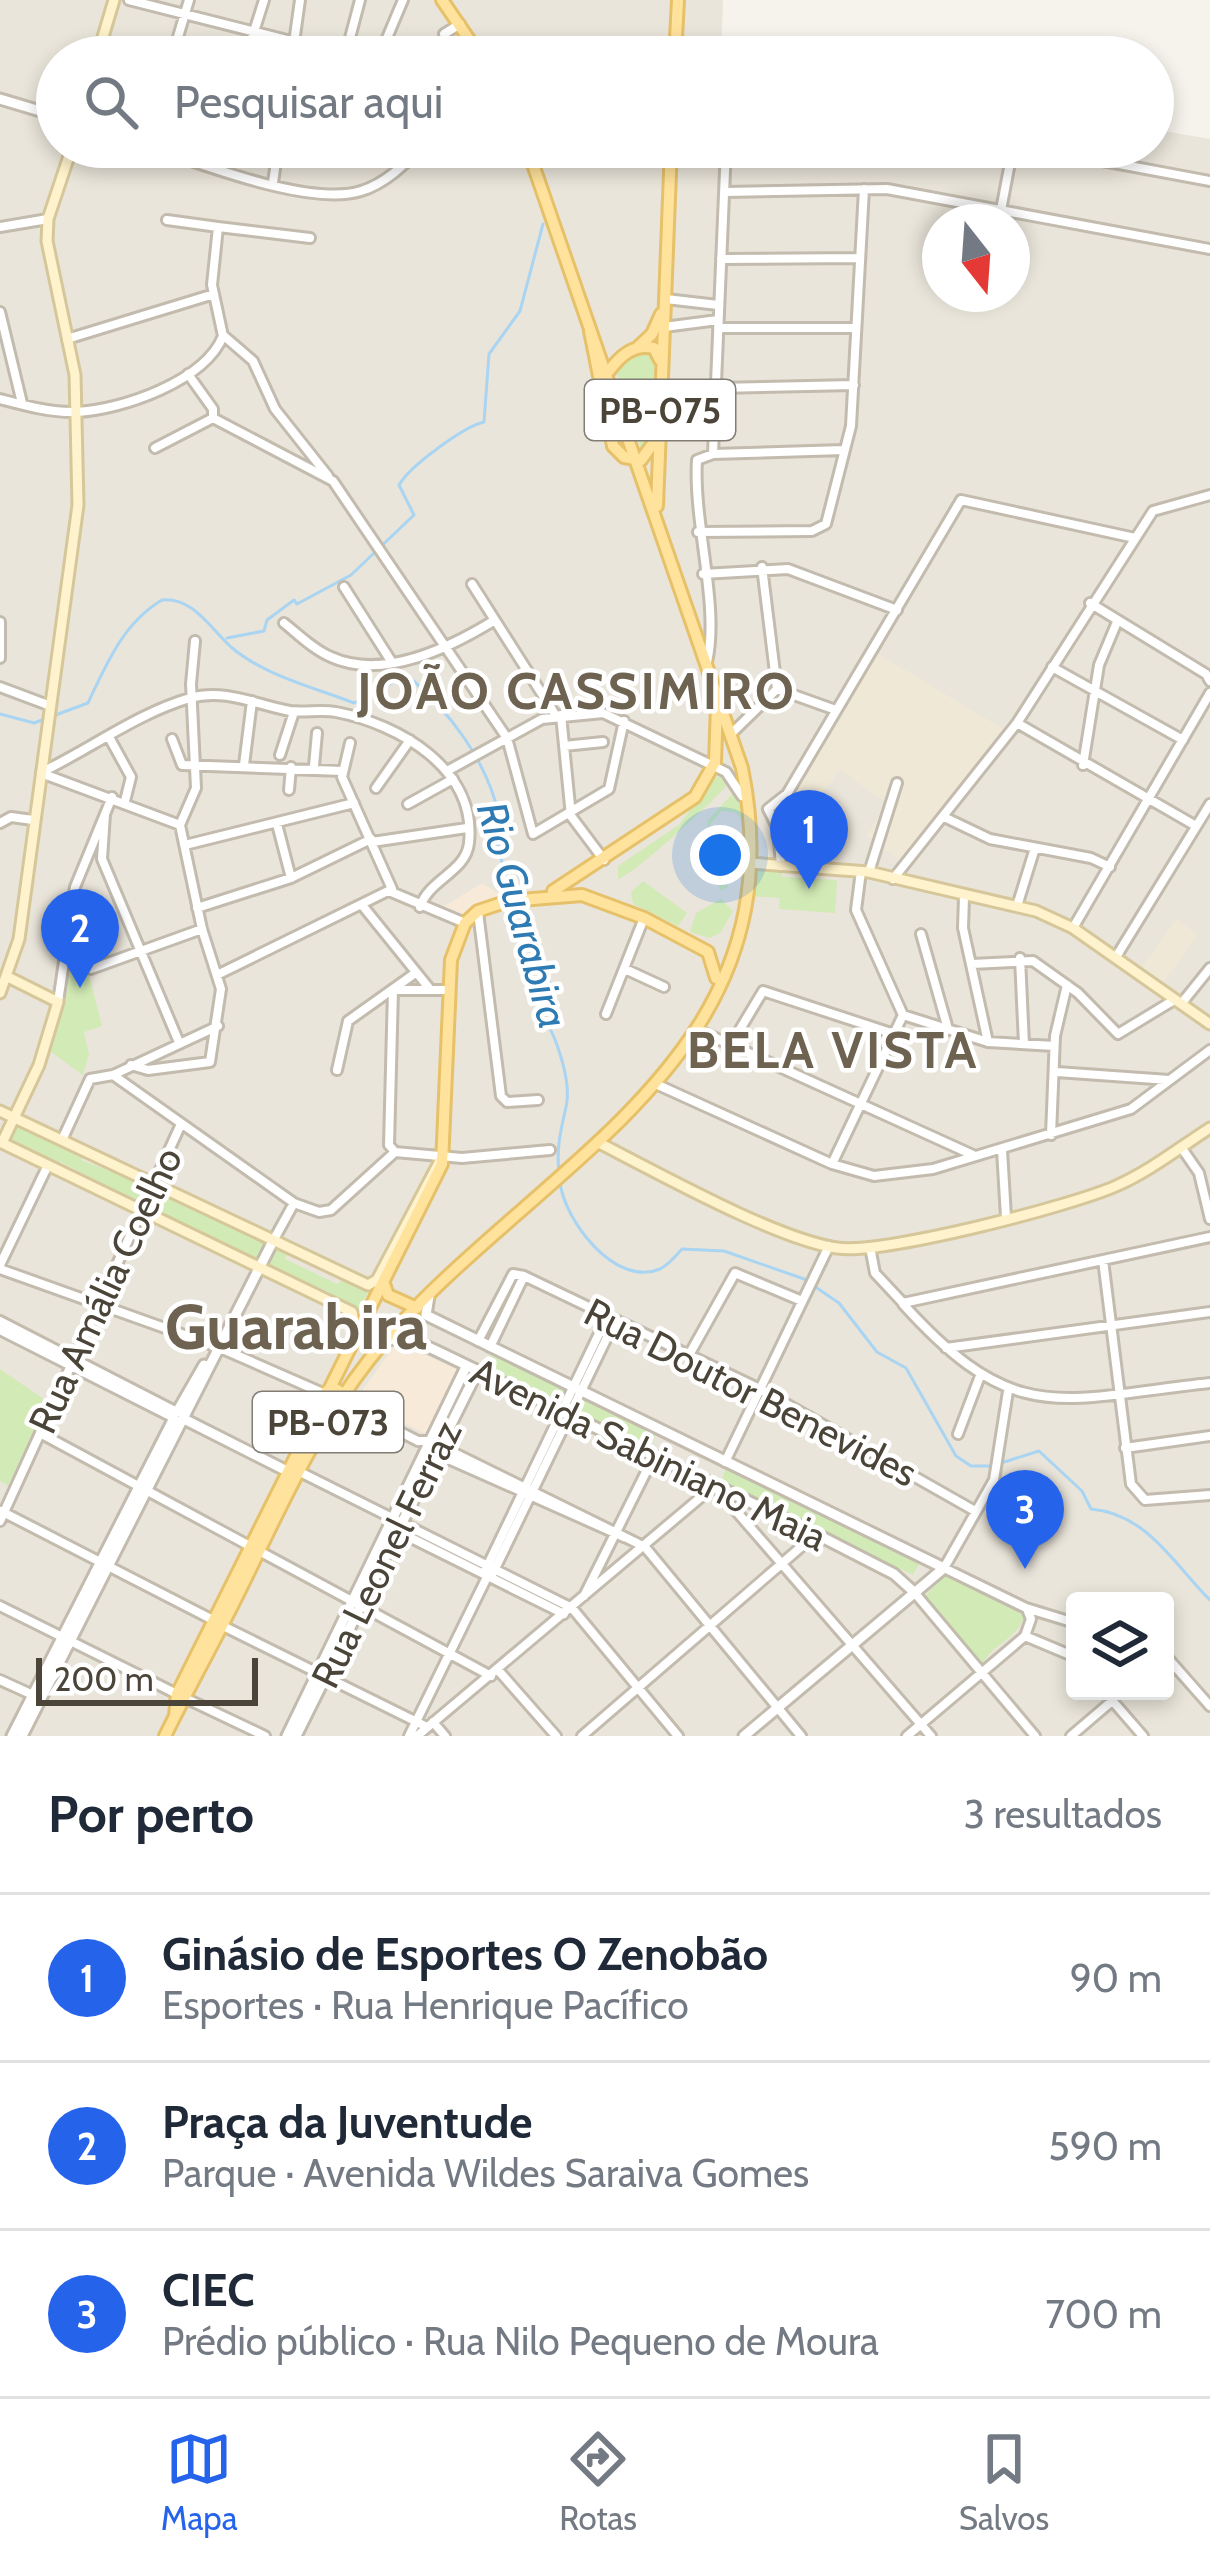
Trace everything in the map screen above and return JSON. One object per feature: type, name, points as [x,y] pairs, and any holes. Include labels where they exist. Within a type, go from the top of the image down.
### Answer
[{"type":"main road","points":[[103,36],[114,0]]},
{"type":"main road","points":[[442,0],[469,36]]},
{"type":"main road","points":[[676,36],[678,0]]},
{"type":"main road","points":[[0,993],[16,957],[78,505],[76,412],[67,339],[49,266],[49,219],[65,168]]},
{"type":"main road","name":"PB-073","points":[[291,1471],[380,1348],[417,1308],[602,1144],[658,1085],[698,1030],[739,927],[750,863],[748,807],[732,734],[535,168]]},
{"type":"main road","name":"PB-075","points":[[657,515],[670,168]]},
{"type":"main road","points":[[609,371],[652,334],[665,301]]},
{"type":"main road","points":[[588,310],[606,342],[632,350],[654,349],[661,369]]},
{"type":"main road","points":[[588,310],[610,439],[619,454],[638,461],[649,455],[659,432]]},
{"type":"main road","name":"PB-073","points":[[712,683],[720,728],[712,769]]},
{"type":"main road","points":[[417,1308],[386,1293],[384,1281],[443,1155],[452,950],[465,923],[478,911],[580,878],[694,797],[712,769]]},
{"type":"main road","points":[[750,863],[865,872],[964,898],[1017,906],[1073,928],[1210,1024]]},
{"type":"main road","points":[[580,878],[582,895]]},
{"type":"main road","points":[[533,896],[582,895],[644,918],[712,956],[714,993]]},
{"type":"main road","points":[[8,977],[58,1002],[1,1143],[352,1312],[357,1334]]},
{"type":"main road","points":[[0,1112],[365,1285],[376,1280],[443,1155]]},
{"type":"main road","points":[[602,1144],[686,1187],[829,1246],[870,1246],[1006,1217],[1115,1187],[1210,1128]]},
{"type":"main road","name":"PB-073","points":[[165,1736],[325,1394],[384,1281]]},
{"type":"main road","points":[[325,1394],[335,1390],[341,1402]]},
{"type":"street","points":[[129,0],[259,36]]},
{"type":"street","points":[[178,36],[189,0]]},
{"type":"street","points":[[254,35],[264,0]]},
{"type":"street","points":[[295,36],[300,0]]},
{"type":"street","points":[[352,36],[360,0]]},
{"type":"street","points":[[388,36],[403,0]]},
{"type":"street","points":[[446,36],[461,23]]},
{"type":"street","points":[[0,99],[36,110]]},
{"type":"street","points":[[219,168],[273,183],[355,194],[397,168]]},
{"type":"street","points":[[273,183],[275,168]]},
{"type":"street","points":[[713,454],[726,168]]},
{"type":"street","points":[[1002,204],[1009,168]]},
{"type":"street","points":[[1140,168],[1210,181]]},
{"type":"street","points":[[725,192],[887,189],[965,204]]},
{"type":"street","points":[[698,532],[820,529],[844,450],[854,385],[864,190]]},
{"type":"street","points":[[1030,216],[1210,249]]},
{"type":"street","points":[[0,226],[49,219]]},
{"type":"street","points":[[167,220],[310,238]]},
{"type":"street","points":[[218,227],[213,273],[223,336],[253,361],[275,409],[385,554],[507,738],[528,826],[537,834],[572,816],[611,785],[624,722]]},
{"type":"street","points":[[721,260],[859,258]]},
{"type":"street","points":[[67,339],[214,293]]},
{"type":"street","points":[[665,301],[718,305]]},
{"type":"street","points":[[692,302],[692,321]]},
{"type":"street","points":[[1,318],[22,403]]},
{"type":"street","points":[[664,327],[692,321],[855,328]]},
{"type":"street","points":[[0,399],[76,412],[115,404],[208,362],[223,336]]},
{"type":"street","points":[[188,374],[213,409],[213,418]]},
{"type":"street","points":[[717,388],[854,385]]},
{"type":"street","points":[[213,418],[333,482]]},
{"type":"street","points":[[155,448],[213,418]]},
{"type":"street","points":[[706,665],[711,628],[698,532],[696,463],[713,454],[844,450]]},
{"type":"street","points":[[893,879],[1017,724],[1090,603],[1157,507],[1210,495]]},
{"type":"street","points":[[781,866],[778,829],[768,820],[768,809],[787,794],[963,499],[1135,538]]},
{"type":"street","points":[[703,574],[762,567],[816,576],[897,610]]},
{"type":"street","points":[[762,567],[777,689]]},
{"type":"street","points":[[472,584],[559,716],[572,816],[605,861]]},
{"type":"street","points":[[344,586],[392,661]]},
{"type":"street","points":[[1090,603],[1209,680]]},
{"type":"street","points":[[284,623],[334,659],[392,661],[449,648],[495,620]]},
{"type":"street","points":[[0,622],[0,658]]},
{"type":"street","points":[[1083,765],[1093,692],[1117,622]]},
{"type":"street","points":[[131,1065],[148,1070],[210,1062],[218,1026],[217,975],[196,908],[180,825],[196,788],[196,641]]},
{"type":"street","points":[[1052,667],[1183,740]]},
{"type":"street","points":[[0,688],[48,708]]},
{"type":"street","points":[[777,689],[833,710]]},
{"type":"street","points":[[732,734],[777,689]]},
{"type":"street","points":[[1073,928],[1210,693]]},
{"type":"street","points":[[41,773],[193,697],[252,700],[294,712],[349,715],[410,740],[450,775],[467,828],[466,854],[429,888],[420,907]]},
{"type":"street","points":[[244,765],[252,700]]},
{"type":"street","points":[[280,755],[294,712]]},
{"type":"street","points":[[408,804],[507,738],[559,716],[603,712],[726,772],[748,807]]},
{"type":"street","points":[[1017,724],[1196,826]]},
{"type":"street","points":[[314,766],[317,734]]},
{"type":"street","points":[[109,737],[131,777],[125,801]]},
{"type":"street","points":[[172,739],[179,763],[314,766],[342,771]]},
{"type":"street","points":[[376,788],[410,740]]},
{"type":"street","points":[[350,742],[342,771],[391,890],[420,907],[465,923]]},
{"type":"street","points":[[564,746],[603,742]]},
{"type":"street","points":[[289,790],[291,766]]},
{"type":"street","points":[[41,773],[180,825]]},
{"type":"street","points":[[897,783],[856,910],[903,1015],[988,1042],[1054,1046]]},
{"type":"street","points":[[58,1002],[75,887],[112,797]]},
{"type":"street","points":[[185,845],[355,802]]},
{"type":"street","points":[[1116,957],[1210,804]]},
{"type":"street","points":[[105,814],[102,860],[178,1040]]},
{"type":"street","points":[[0,823],[11,817],[33,820]]},
{"type":"street","points":[[944,818],[973,834],[1091,857],[1110,867]]},
{"type":"street","points":[[277,824],[291,878]]},
{"type":"street","points":[[196,908],[291,878],[371,841],[467,828]]},
{"type":"street","points":[[1017,906],[1035,848]]},
{"type":"street","points":[[217,975],[391,890]]},
{"type":"street","points":[[964,898],[963,928],[988,1042]]},
{"type":"street","points":[[362,905],[430,989]]},
{"type":"street","points":[[478,911],[501,1096],[507,1102],[538,1100]]},
{"type":"street","points":[[606,1014],[644,918]]},
{"type":"street","points":[[92,969],[142,955],[202,929]]},
{"type":"street","points":[[921,934],[948,1031]]},
{"type":"street","points":[[0,950],[16,957]]},
{"type":"street","points":[[972,964],[1020,958],[1067,985],[1118,1034],[1178,1002],[1210,968]]},
{"type":"street","points":[[1020,958],[1024,1044]]},
{"type":"street","points":[[626,969],[664,987]]},
{"type":"street","points":[[337,1070],[344,1026],[414,974]]},
{"type":"street","points":[[1051,1135],[1057,1072],[1054,1046],[1067,985]]},
{"type":"street","points":[[393,990],[449,990]]},
{"type":"street","points":[[393,990],[389,1145],[395,1152]]},
{"type":"street","points":[[730,1046],[763,991],[891,1033]]},
{"type":"street","points":[[832,1164],[903,1015]]},
{"type":"street","points":[[62,1140],[90,1079],[112,1075],[178,1040],[218,1026]]},
{"type":"street","points":[[698,1030],[974,1155]]},
{"type":"street","points":[[658,1085],[832,1164],[874,1176],[933,1169],[1131,1109],[1210,1050]]},
{"type":"street","points":[[1057,1072],[1170,1080]]},
{"type":"street","points":[[112,1075],[294,1203],[320,1212],[331,1210],[395,1152],[508,1155],[550,1150]]},
{"type":"street","name":"Rua Amália Coelho","points":[[2,1515],[181,1124]]},
{"type":"street","points":[[1181,1147],[1198,1173],[1210,1219]]},
{"type":"street","points":[[1002,1150],[1006,1217]]},
{"type":"street","points":[[47,1165],[0,1268],[218,1346],[325,1394]]},
{"type":"street","points":[[12,1736],[294,1203]]},
{"type":"street","points":[[903,1304],[1210,1237]]},
{"type":"street","points":[[725,1462],[829,1246]]},
{"type":"street","points":[[870,1246],[875,1273],[903,1304],[946,1348],[980,1376],[1008,1391],[1054,1400],[1210,1384]]},
{"type":"street","points":[[1103,1260],[1131,1484],[1145,1500],[1210,1496]]},
{"type":"street","points":[[689,1355],[739,1271],[802,1301]]},
{"type":"street","points":[[478,1341],[513,1274],[524,1276],[494,1349]]},
{"type":"street","name":"Rua Doutor Benevides","points":[[524,1276],[760,1389],[975,1511]]},
{"type":"street","name":"Avenida Sabiniano Maia","points":[[429,1296],[426,1315],[944,1568]]},
{"type":"street","points":[[946,1348],[1210,1312]]},
{"type":"street","points":[[413,1736],[449,1651],[611,1319]]},
{"type":"street","points":[[0,1326],[489,1572],[574,1610],[678,1736]]},
{"type":"street","name":"Avenida Sabiniano Maia","points":[[380,1348],[398,1334],[816,1534],[894,1574],[914,1592]]},
{"type":"street","name":"Rua Leonel Ferraz","points":[[287,1736],[322,1674],[430,1446],[494,1349]]},
{"type":"street","points":[[958,1434],[980,1376]]},
{"type":"street","points":[[745,1736],[944,1568],[990,1489],[1008,1391]]},
{"type":"street","points":[[341,1402],[645,1547],[801,1736]]},
{"type":"street","points":[[40,1433],[495,1673],[556,1736]]},
{"type":"street","points":[[1125,1448],[1210,1436]]},
{"type":"street","points":[[574,1610],[619,1534],[653,1458]]},
{"type":"street","points":[[413,1736],[574,1610],[715,1488],[779,1567],[931,1736]]},
{"type":"street","points":[[2,1515],[445,1736]]},
{"type":"street","points":[[582,1736],[816,1534]]},
{"type":"street","points":[[944,1568],[1026,1608],[1066,1620]]},
{"type":"street","points":[[914,1592],[1035,1736]]},
{"type":"street","points":[[0,1606],[265,1736]]},
{"type":"street","points":[[907,1736],[1025,1636],[1031,1618],[1026,1608]]},
{"type":"street","points":[[1025,1636],[1066,1653]]},
{"type":"street","points":[[22,1736],[66,1638]]},
{"type":"street","points":[[1174,1665],[1210,1706]]},
{"type":"street","name":"Rua Leonel Ferraz","points":[[296,1736],[322,1674]]},
{"type":"street","points":[[0,1679],[33,1695]]},
{"type":"street","points":[[1071,1736],[1112,1701],[1143,1736]]},
{"type":"shaded area","points":[[0,0],[723,0],[722,36],[36,36],[36,168],[1174,168],[1174,133],[1210,139],[1210,1736],[0,1736]]},
{"type":"shaded area","points":[[875,652],[1003,729],[900,861],[867,836],[887,803],[840,770],[816,802],[792,794]]},
{"type":"shaded area","points":[[482,883],[504,897],[465,917],[440,909]]},
{"type":"shaded area","points":[[1177,919],[1198,935],[1159,988],[1138,972]]},
{"type":"shaded area","points":[[397,1342],[460,1371],[426,1434],[356,1399]]},
{"type":"green space","points":[[646,349],[657,355],[656,429],[643,455],[615,368]]},
{"type":"green space","points":[[714,777],[726,777],[728,784],[655,852],[618,879],[618,866],[680,824]]},
{"type":"green space","points":[[735,791],[744,804],[743,853],[742,820],[735,812],[721,811],[710,825],[728,868],[728,887],[720,891],[707,821]]},
{"type":"green space","points":[[755,869],[782,870],[782,877],[837,880],[835,913],[779,909],[780,898],[751,896]]},
{"type":"green space","points":[[643,881],[687,913],[678,926],[633,904],[631,892]]},
{"type":"green space","points":[[721,899],[733,911],[720,933],[709,938],[690,932],[696,913]]},
{"type":"green space","points":[[77,927],[102,1026],[84,1032],[89,1054],[83,1075],[51,1052],[65,1003]]},
{"type":"green space","points":[[17,1121],[85,1155],[81,1160],[150,1187],[140,1206],[96,1180],[91,1183],[89,1177],[61,1162],[55,1166],[7,1142]]},
{"type":"green space","points":[[157,1190],[266,1243],[255,1262],[225,1242],[221,1246],[147,1210]]},
{"type":"green space","points":[[276,1247],[288,1253],[285,1259],[337,1284],[342,1280],[368,1292],[357,1312],[328,1297],[330,1292],[265,1266]]},
{"type":"green space","points":[[490,1353],[570,1392],[562,1408],[483,1368]]},
{"type":"green space","points":[[0,1369],[48,1402],[8,1486],[0,1481]]},
{"type":"green space","points":[[579,1396],[656,1434],[650,1448],[574,1412]]},
{"type":"green space","points":[[726,1468],[920,1562],[913,1575],[721,1482]]},
{"type":"green space","points":[[1002,1488],[1041,1507],[1030,1531],[989,1513]]},
{"type":"green space","points":[[945,1575],[1021,1609],[1024,1616],[981,1667],[924,1597]]},
{"type":"waterway","points":[[227,638],[264,631],[267,620],[294,600],[297,604],[351,575],[414,515],[399,485],[405,477],[451,439],[484,422],[489,354],[520,311],[543,224]]},
{"type":"waterway","name":"Rio Guarabira","points":[[0,714],[34,723],[88,703],[126,633],[162,600],[192,609],[231,647],[259,666],[354,703],[407,675],[451,720],[485,775],[499,815],[500,855],[514,896]]},
{"type":"waterway","name":"Rio Guarabira","points":[[517,905],[550,984],[544,1018],[565,1074],[559,1172]]},
{"type":"waterway","name":"Rio Guarabira","points":[[560,1182],[582,1231],[610,1260],[626,1269],[660,1269],[682,1249],[724,1251],[807,1280]]},
{"type":"waterway","name":"Rio Guarabira","points":[[814,1286],[839,1303],[877,1352],[906,1368],[956,1456],[971,1466],[991,1466]]},
{"type":"waterway","name":"Rio Guarabira","points":[[1001,1463],[1039,1451],[1082,1491],[1091,1509],[1111,1513],[1144,1530],[1210,1600]]},
{"type":"place","name":"Ginásio de Esportes O Zenobão","points":[[809,889]]},
{"type":"place","name":"Praça da Juventude","points":[[80,988]]},
{"type":"place","name":"CIEC","points":[[1025,1569]]},
{"type":"district","name":"JOÃO CASSIMIRO","points":[[577,691]]},
{"type":"district","name":"BELA VISTA","points":[[833,1050]]},
{"type":"district","name":"Guarabira","points":[[296,1327]]}]
